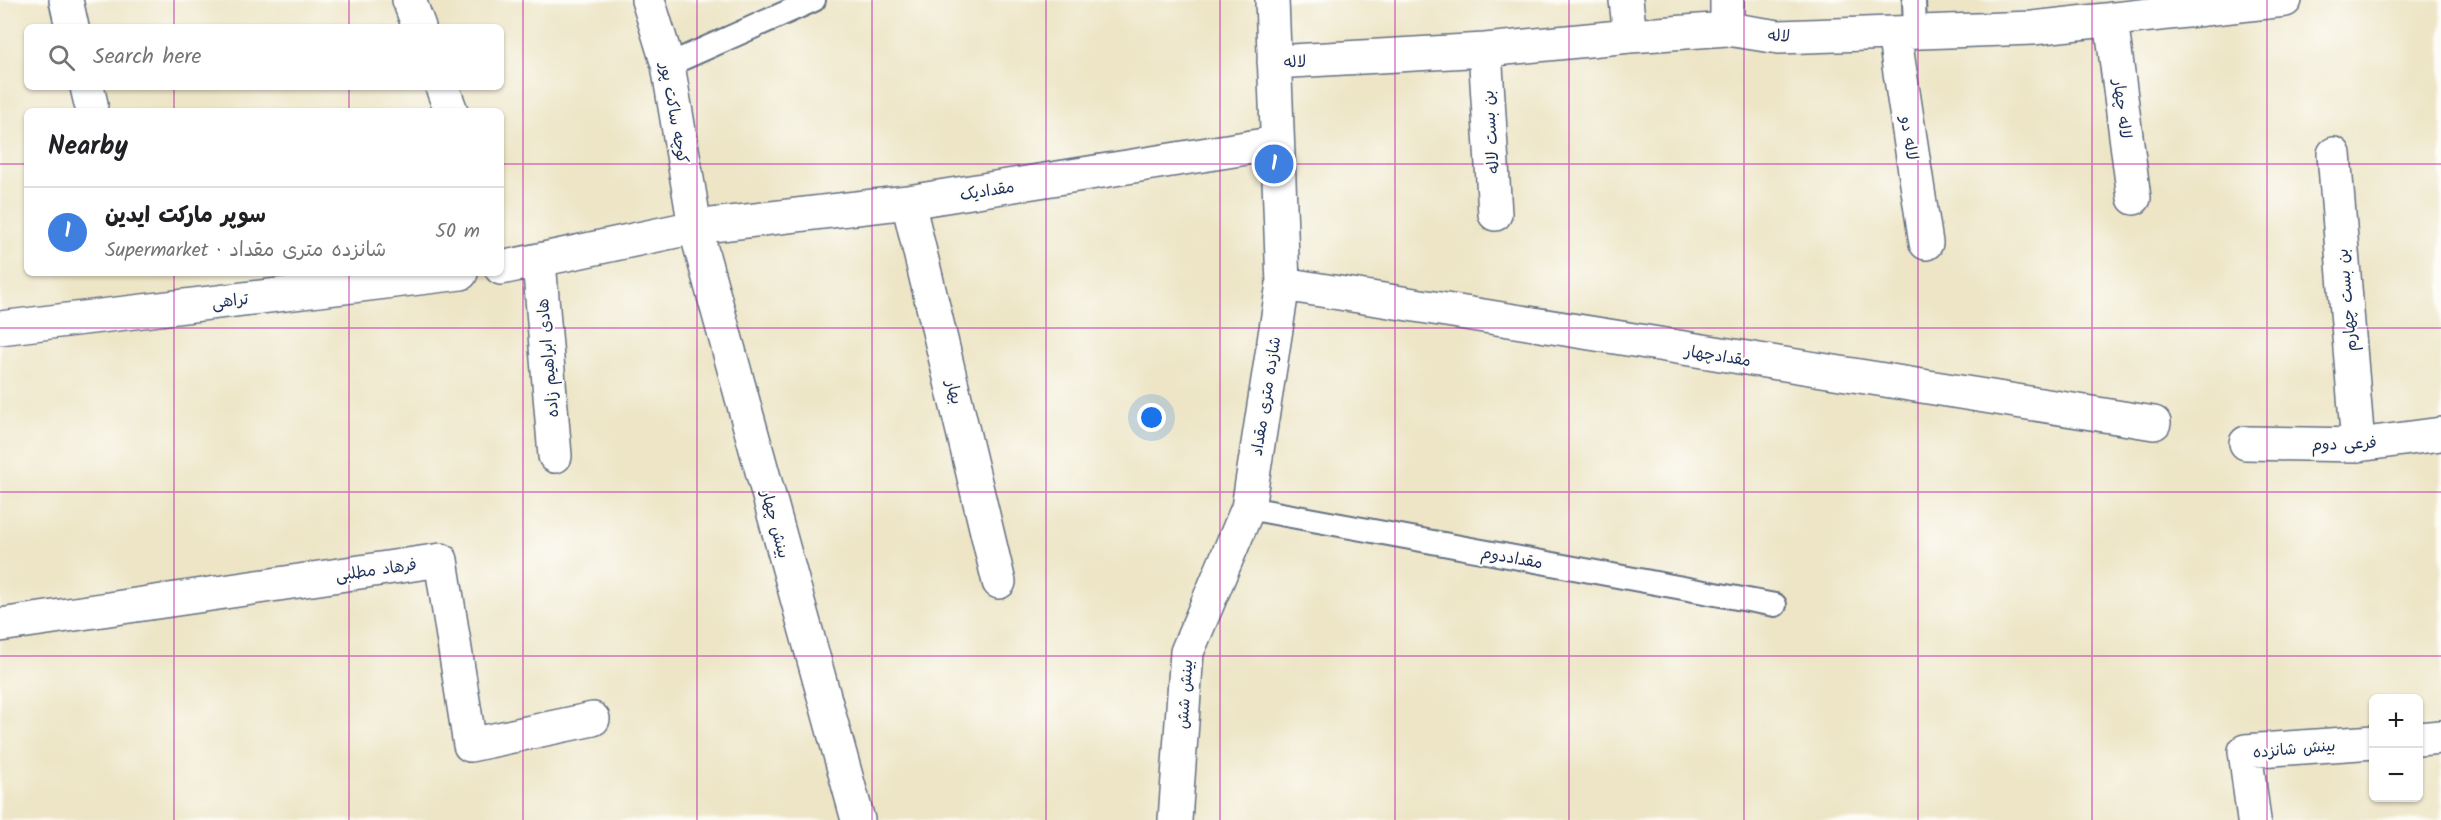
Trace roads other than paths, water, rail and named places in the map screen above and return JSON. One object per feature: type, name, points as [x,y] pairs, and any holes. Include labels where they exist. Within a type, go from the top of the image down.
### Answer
[{"type":"street","points":[[66,0],[71,24]]},
{"type":"street","points":[[409,0],[418,24]]},
{"type":"street","name":"کوچه ساکت پور","points":[[648,0],[668,65],[695,227]]},
{"type":"street","name":"شازده متری مقداد","points":[[1248,508],[1283,284],[1272,0]]},
{"type":"street","points":[[1626,0],[1630,36]]},
{"type":"street","name":"لاله","points":[[1274,62],[1485,50],[1630,36],[1727,15],[1779,37],[1908,22],[2033,28],[2064,12],[2111,19],[2284,0]]},
{"type":"street","name":"لاله چهار","points":[[2111,19],[2134,198]]},
{"type":"street","name":"لاله دو","points":[[1908,22],[1926,243]]},
{"type":"street","name":"بن بست لاله","points":[[1485,50],[1495,214]]},
{"type":"street","points":[[443,90],[450,108]]},
{"type":"street","name":"مقدادیک","points":[[695,227],[908,202],[1278,143]]},
{"type":"street","name":"بن بست چهارم","points":[[2334,154],[2358,446]]},
{"type":"street","name":"بهار","points":[[908,202],[999,582]]},
{"type":"street","points":[[504,267],[695,227]]},
{"type":"street","name":"بینش چهار","points":[[695,227],[858,820]]},
{"type":"street","name":"هادی ابراهیم زاده","points":[[539,261],[555,456]]},
{"type":"street","name":"تراهی","points":[[0,328],[436,276]]},
{"type":"street","name":"مقدادچهار","points":[[1283,284],[2154,423]]},
{"type":"street","name":"فرعی دوم","points":[[2246,443],[2358,446],[2441,434]]},
{"type":"street","name":"بینش شش","points":[[1175,820],[1188,652],[1248,508]]},
{"type":"street","name":"فرهاد مطلبی","points":[[0,625],[441,560],[470,745],[593,719]]},
{"type":"street","points":[[2423,739],[2441,737]]},
{"type":"street","name":"بینش شانزده","points":[[2254,820],[2245,751],[2369,742]]},
{"type":"lane","points":[[668,65],[814,0]]},
{"type":"lane","name":"مقداددوم","points":[[1248,508],[1775,605]]},
{"type":"place","name":"سوپر مارکت ایدین","points":[[1274,164]]}]
